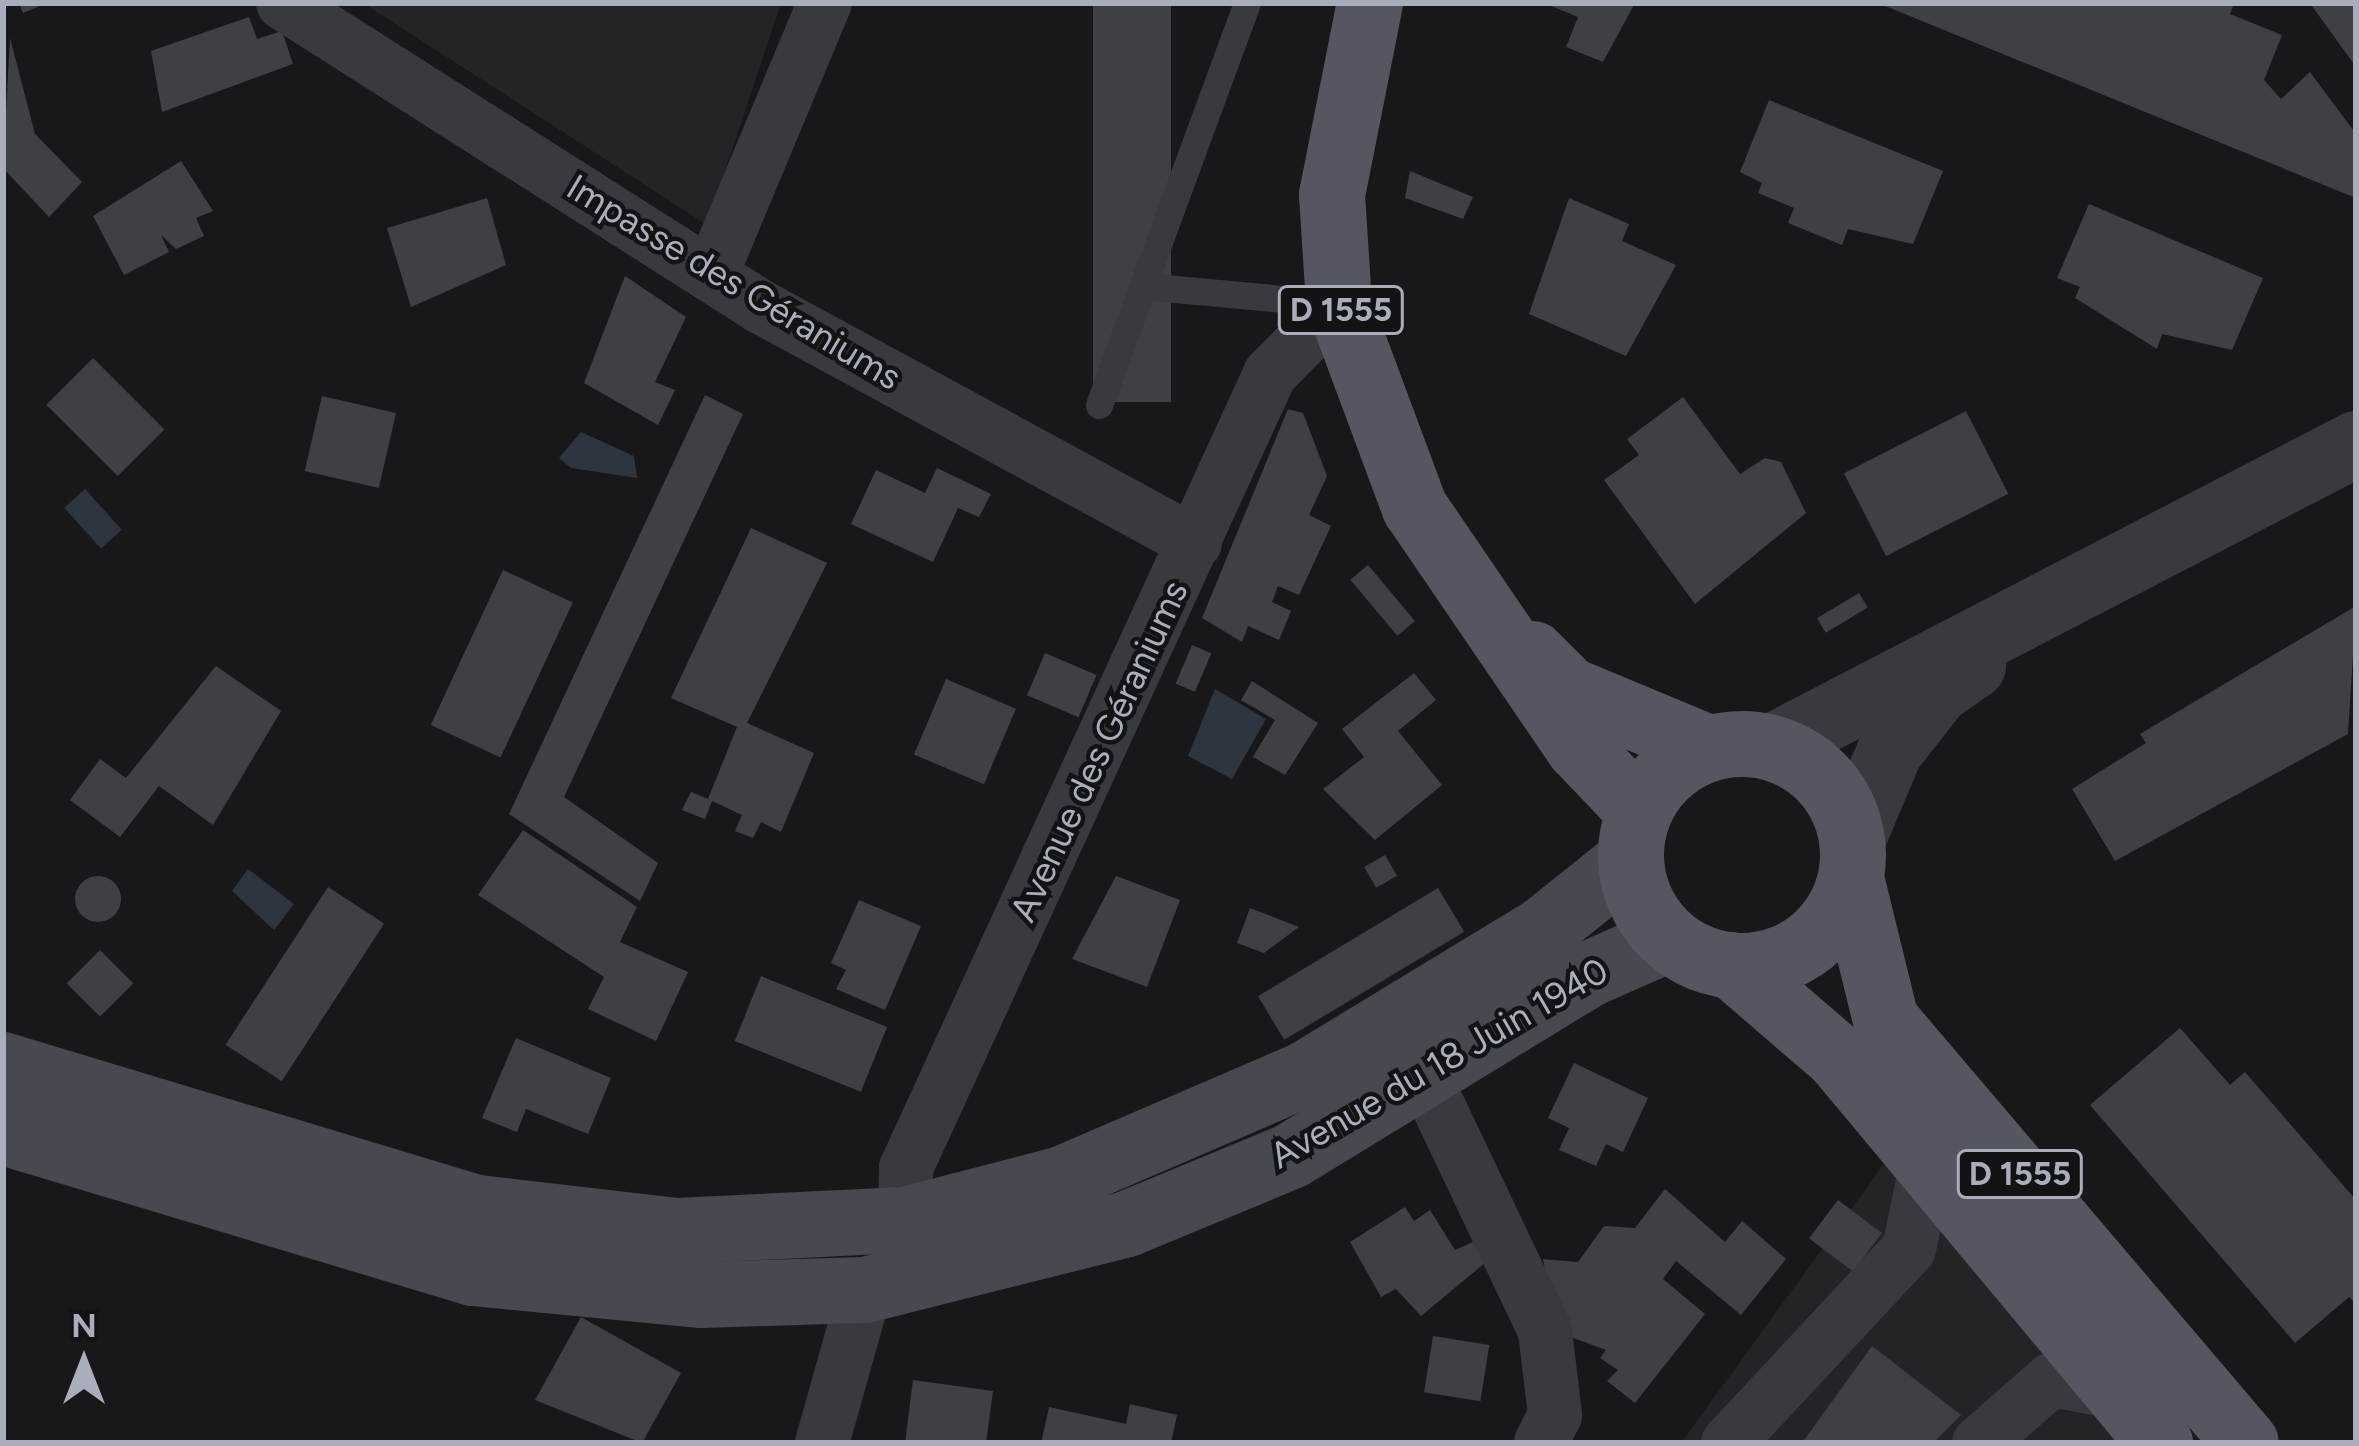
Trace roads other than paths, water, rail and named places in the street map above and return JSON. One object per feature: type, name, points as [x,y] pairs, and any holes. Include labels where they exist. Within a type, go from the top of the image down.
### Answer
[{"type":"main road","name":"D 1555","points":[[1370,3],[1331,195],[1339,304],[1415,508],[1634,835]]},
{"type":"main road","name":"D 1555","points":[[1472,591],[1569,690],[1708,748]]},
{"type":"main road","points":[[1772,747],[1834,792],[1852,860],[1808,944],[1731,965],[1669,939],[1634,835],[1666,772],[1708,748],[1772,747]]},
{"type":"main road","name":"Avenue du 18 Juin 1940","points":[[3,1065],[478,1208],[677,1231],[905,1220],[1062,1180],[1304,1076],[1544,929],[1634,835]]},
{"type":"main road","name":"D 1555","points":[[1852,860],[1886,1021],[2246,1443]]},
{"type":"main road","name":"Avenue du 18 Juin 1940","points":[[3,1132],[473,1273],[701,1295],[865,1290],[1127,1224],[1292,1156],[1587,975],[1669,939]]},
{"type":"main road","name":"D 1555","points":[[1731,965],[1838,1057],[2141,1418]]},
{"type":"street","name":"Impasse des Géraniums","points":[[283,3],[711,275],[1196,543]]},
{"type":"street","points":[[711,275],[825,3]]},
{"type":"street","name":"Avenue des Géraniums","points":[[905,1220],[906,1168],[1270,374],[1339,304]]},
{"type":"street","points":[[1852,860],[1858,807],[1924,706],[2038,618],[2356,444]]},
{"type":"street","points":[[1772,747],[1973,640],[2038,618]]},
{"type":"street","points":[[1424,1076],[1545,1331],[1555,1415],[1541,1443]]},
{"type":"street","points":[[1728,1443],[1910,1250],[1927,1163]]},
{"type":"street","points":[[822,1443],[865,1290]]},
{"type":"street","points":[[1979,1443],[2051,1380],[2141,1418]]},
{"type":"lane","points":[[1100,405],[1247,3]]},
{"type":"lane","points":[[1143,286],[1339,304]]}]
